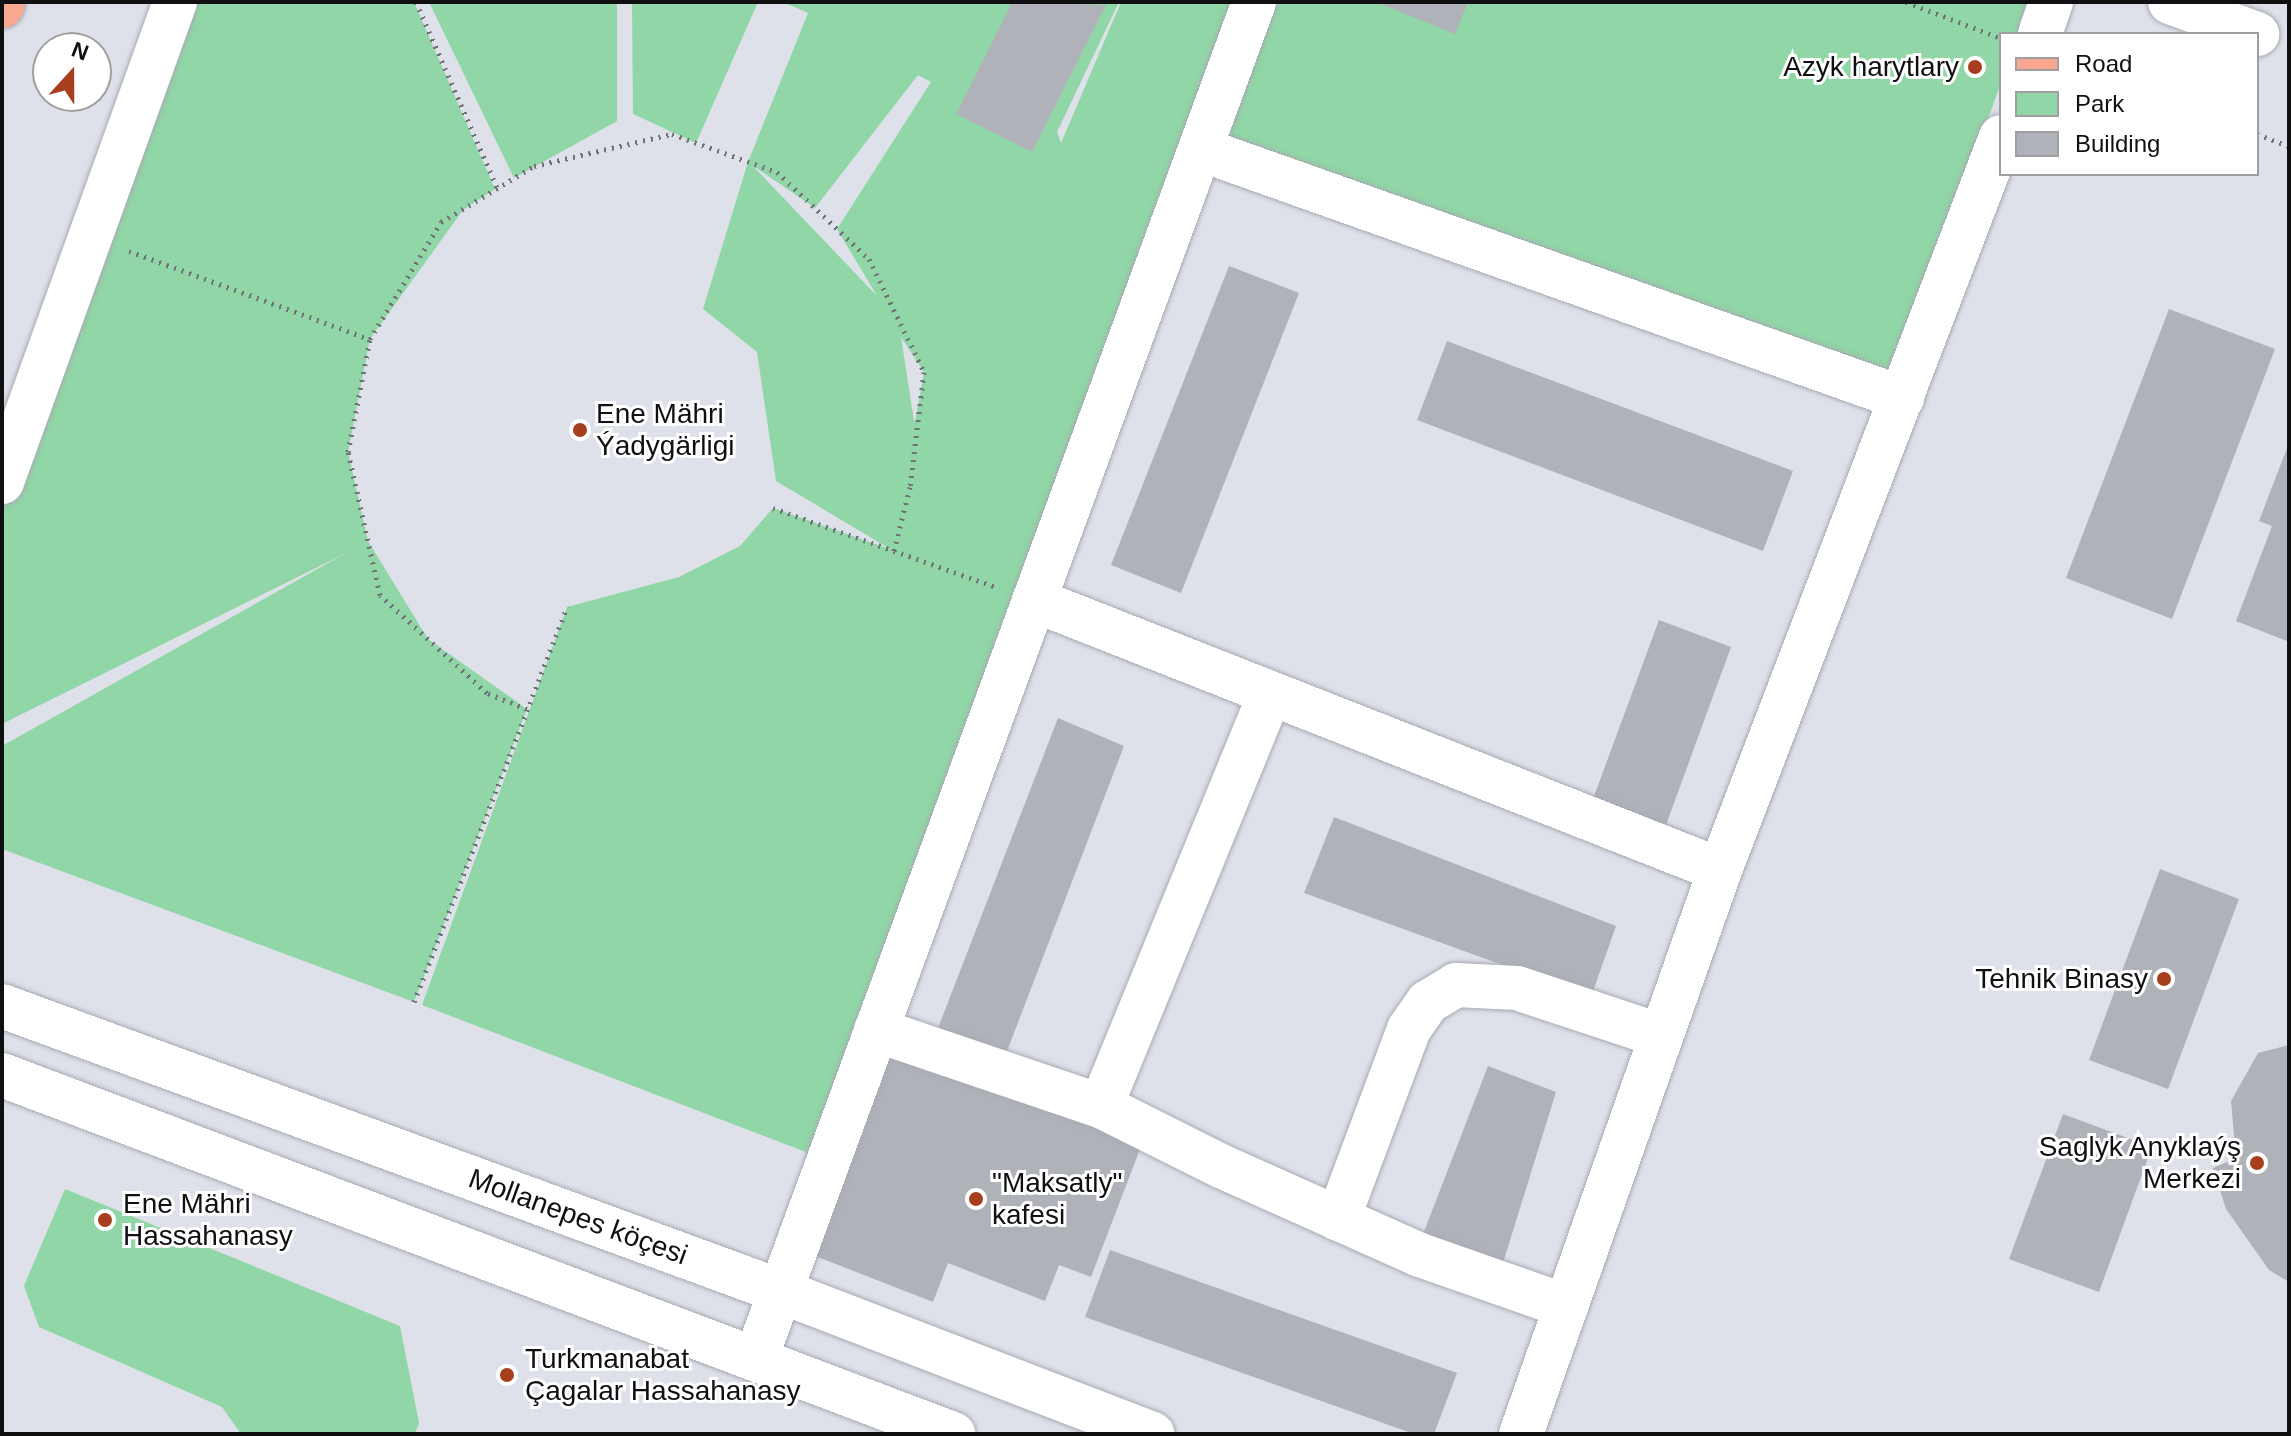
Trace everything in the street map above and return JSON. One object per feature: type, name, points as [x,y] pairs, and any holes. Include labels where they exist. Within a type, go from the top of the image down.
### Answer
[{"type":"street","points":[[2,482],[175,2]]},
{"type":"street","points":[[756,1358],[1254,2]]},
{"type":"street","points":[[2041,32],[2051,2]]},
{"type":"street","points":[[2170,2],[2252,32]]},
{"type":"street","points":[[2259,35],[2289,46]]},
{"type":"street","points":[[1521,1434],[1720,870],[1999,142]]},
{"type":"street","points":[[1200,149],[1902,398]]},
{"type":"street","points":[[1034,600],[1720,870]]},
{"type":"street","points":[[1101,1106],[1270,693]]},
{"type":"street","points":[[1338,1219],[1409,1029],[1428,1002],[1456,985],[1517,988],[1661,1036]]},
{"type":"street","name":"Mollanepes köçesi","points":[[2,1006],[780,1291],[1152,1434]]},
{"type":"street","points":[[876,1030],[1101,1106],[1420,1255],[1566,1306]]},
{"type":"street","points":[[2,1075],[953,1434]]},
{"type":"path","points":[[416,2],[497,187]]},
{"type":"path","points":[[1906,2],[1999,37]]},
{"type":"path","points":[[527,709],[487,693],[380,595],[348,452],[370,339],[441,222],[534,166],[672,134],[777,172],[869,259],[924,372],[910,487],[894,551]]},
{"type":"path","points":[[2259,135],[2289,146]]},
{"type":"path","points":[[90,237],[370,339]]},
{"type":"path","points":[[773,508],[1034,600]]},
{"type":"path","points":[[414,1002],[567,607]]},
{"type":"green space","points":[[175,2],[414,2],[495,189],[463,210],[370,339],[348,452],[368,541],[428,639],[527,709],[414,1002],[2,849],[2,746],[346,553],[2,724],[2,482]]},
{"type":"green space","points":[[429,2],[617,2],[617,121],[514,178]]},
{"type":"green space","points":[[632,2],[758,2],[696,143],[633,114]]},
{"type":"green space","points":[[783,2],[1119,2],[1057,132],[1061,143],[1121,2],[1254,2],[795,1251],[806,1152],[422,1005],[567,607],[679,577],[740,546],[773,508],[890,549],[776,481],[757,352],[703,309],[748,162],[808,13]],"holes":[[[918,75],[931,82],[837,229],[877,296],[752,165],[815,208]],[[901,337],[924,372],[915,422],[914,421]]]},
{"type":"green space","points":[[1275,2],[2031,2],[2020,32],[1999,32],[1999,88],[1885,402],[1218,159]]},
{"type":"green space","name":"Ene Mähri Hassahanasy","points":[[65,1189],[400,1326],[419,1423],[415,1434],[241,1434],[222,1407],[39,1327],[24,1286]]},
{"type":"building","points":[[1012,2],[1106,5],[1032,152],[956,114]]},
{"type":"building","points":[[1376,2],[1468,2],[1455,34]]},
{"type":"building","points":[[1229,266],[1299,293],[1181,593],[1111,565]]},
{"type":"building","points":[[2169,309],[2275,349],[2172,619],[2066,578]]},
{"type":"building","points":[[1447,341],[1793,471],[1763,551],[1417,420]]},
{"type":"building","points":[[2289,443],[2289,642],[2236,621],[2272,526],[2259,521]]},
{"type":"building","points":[[1659,620],[1731,647],[1666,825],[1593,799]]},
{"type":"building","points":[[1058,718],[1124,746],[1004,1059],[938,1028]]},
{"type":"building","points":[[1334,817],[1616,926],[1591,997],[1304,893]]},
{"type":"building","name":"Tehnik Binasy","points":[[2160,869],[2239,899],[2168,1089],[2089,1060]]},
{"type":"building","name":"Saglyk Anyklaýş Merkezi","points":[[2289,1045],[2289,1282],[2269,1270],[2226,1209],[2213,1168],[2236,1158],[2231,1101],[2258,1053]]},
{"type":"building","name":"\"Maksatly\" kafesi","points":[[889,1047],[1142,1144],[1091,1277],[1059,1265],[1045,1301],[948,1263],[933,1302],[810,1254]]},
{"type":"building","points":[[1488,1066],[1556,1092],[1499,1276],[1420,1242]]},
{"type":"building","points":[[2063,1114],[2152,1147],[2099,1292],[2009,1259]]},
{"type":"building","points":[[1110,1250],[1457,1373],[1434,1434],[1414,1434],[1085,1317]]},
{"type":"place","name":"Azyk harytlary","points":[[1975,67]]},
{"type":"place","name":"Ene Mähri Ýadygärligi","points":[[580,430]]},
{"type":"place","name":"Tehnik Binasy","points":[[2164,979]]},
{"type":"place","name":"Saglyk Anyklaýş Merkezi","points":[[2257,1163]]},
{"type":"place","name":"\"Maksatly\" kafesi","points":[[976,1199]]},
{"type":"place","name":"Ene Mähri Hassahanasy","points":[[105,1220]]},
{"type":"place","name":"Turkmanabat Çagalar Hassahanasy","points":[[507,1375]]}]
